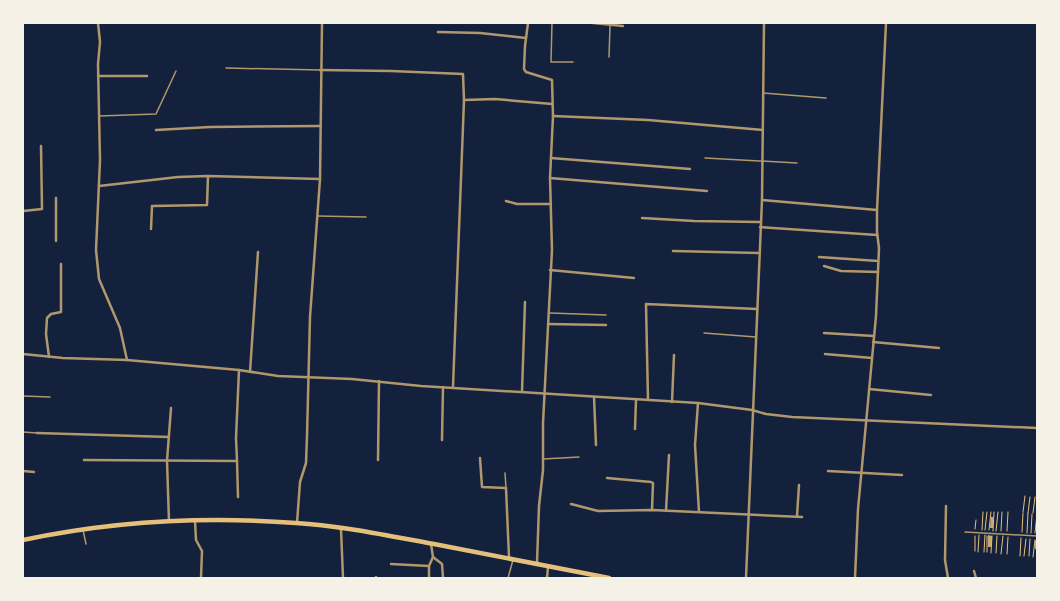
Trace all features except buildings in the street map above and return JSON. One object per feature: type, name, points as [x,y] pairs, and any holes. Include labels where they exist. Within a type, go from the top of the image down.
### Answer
[{"type":"main road","points":[[23,540],[83,529],[169,521],[195,520],[297,523],[341,528],[432,543],[608,578]]},
{"type":"street","points":[[98,23],[100,42],[98,76],[99,186],[96,250],[98,279],[120,328],[127,360]]},
{"type":"street","points":[[297,523],[300,482],[306,463],[307,377],[320,179],[320,70],[322,23]]},
{"type":"street","points":[[528,23],[525,71],[552,80],[553,116],[550,158],[550,313],[544,394],[543,459],[537,563]]},
{"type":"street","points":[[593,23],[610,26],[623,26]]},
{"type":"street","points":[[746,578],[762,200],[764,23]]},
{"type":"street","points":[[855,578],[861,472],[874,342],[878,272],[879,248],[877,235],[877,210],[886,23]]},
{"type":"street","points":[[438,32],[480,33],[526,38]]},
{"type":"street","points":[[320,70],[461,73],[464,76],[453,387]]},
{"type":"street","points":[[98,76],[147,76]]},
{"type":"street","points":[[464,100],[495,99],[552,104]]},
{"type":"street","points":[[553,116],[648,120],[763,130]]},
{"type":"street","points":[[156,130],[210,127],[320,126]]},
{"type":"street","points":[[23,211],[42,209],[41,146]]},
{"type":"street","points":[[550,158],[690,169]]},
{"type":"street","points":[[99,186],[178,177],[208,176],[320,179]]},
{"type":"street","points":[[151,229],[152,206],[207,205],[208,176]]},
{"type":"street","points":[[550,178],[707,191]]},
{"type":"street","points":[[56,198],[56,241]]},
{"type":"street","points":[[762,200],[877,210]]},
{"type":"street","points":[[506,201],[517,204],[551,204]]},
{"type":"street","points":[[642,218],[694,222],[760,222]]},
{"type":"street","points":[[760,227],[877,235]]},
{"type":"street","points":[[673,251],[759,253]]},
{"type":"street","points":[[250,372],[258,252]]},
{"type":"street","points":[[819,257],[878,261]]},
{"type":"street","points":[[49,357],[46,334],[47,318],[51,314],[62,312],[61,264]]},
{"type":"street","points":[[824,266],[841,271],[878,272]]},
{"type":"street","points":[[550,270],[634,278]]},
{"type":"street","points":[[522,392],[525,302]]},
{"type":"street","points":[[648,400],[646,304],[757,309]]},
{"type":"street","points":[[548,324],[606,325]]},
{"type":"street","points":[[824,333],[874,336]]},
{"type":"street","points":[[874,342],[938,348]]},
{"type":"street","points":[[23,354],[49,357],[127,360],[239,370],[278,376],[379,381],[544,394],[698,403],[792,417],[1037,428]]},
{"type":"street","points":[[825,354],[872,358]]},
{"type":"street","points":[[672,402],[674,355]]},
{"type":"street","points":[[238,497],[236,438],[239,370]]},
{"type":"street","points":[[378,460],[379,381]]},
{"type":"street","points":[[442,440],[443,387]]},
{"type":"street","points":[[869,389],[931,395]]},
{"type":"street","points":[[594,397],[596,445]]},
{"type":"street","points":[[635,429],[636,400]]},
{"type":"street","points":[[698,403],[695,452],[699,512]]},
{"type":"street","points":[[169,521],[167,461],[171,408]]},
{"type":"street","points":[[37,434],[168,437]]},
{"type":"street","points":[[666,511],[669,455]]},
{"type":"street","points":[[480,458],[482,487],[506,488],[511,558]]},
{"type":"street","points":[[84,460],[237,461]]},
{"type":"street","points":[[23,471],[34,472]]},
{"type":"street","points":[[828,471],[902,475]]},
{"type":"street","points":[[607,478],[653,483],[652,510]]},
{"type":"street","points":[[797,516],[799,485]]},
{"type":"street","points":[[571,504],[598,511],[652,510],[802,517]]},
{"type":"street","points":[[946,506],[945,560],[948,578]]},
{"type":"street","points":[[195,520],[196,540],[202,551],[201,578]]},
{"type":"street","points":[[341,528],[343,578]]},
{"type":"street","points":[[429,578],[429,566],[433,557],[432,543]]},
{"type":"street","points":[[433,557],[442,564],[443,578]]},
{"type":"street","points":[[391,564],[429,566]]},
{"type":"street","points":[[547,578],[548,565]]},
{"type":"street","points":[[974,571],[976,578]]},
{"type":"lane","points":[[552,23],[551,62],[573,62]]},
{"type":"lane","points":[[609,58],[610,26]]},
{"type":"lane","points":[[226,68],[320,70]]},
{"type":"lane","points":[[99,116],[156,114],[176,71]]},
{"type":"lane","points":[[763,93],[826,98]]},
{"type":"lane","points":[[705,158],[797,163]]},
{"type":"lane","points":[[317,216],[366,217]]},
{"type":"lane","points":[[550,313],[606,315]]},
{"type":"lane","points":[[704,333],[756,337]]},
{"type":"lane","points":[[23,396],[50,397]]},
{"type":"lane","points":[[23,432],[37,434]]},
{"type":"lane","points":[[543,459],[579,457]]},
{"type":"lane","points":[[505,473],[506,488]]},
{"type":"lane","points":[[83,529],[86,544]]},
{"type":"lane","points":[[965,532],[1036,536]]},
{"type":"lane","points":[[508,578],[511,558]]},
{"type":"path","points":[[1020,556],[1025,496]]},
{"type":"path","points":[[1024,556],[1030,497]]},
{"type":"path","points":[[1029,556],[1032,514],[1035,497]]},
{"type":"path","points":[[978,552],[983,512]]},
{"type":"path","points":[[984,552],[987,512]]},
{"type":"path","points":[[987,552],[986,533],[991,512]]},
{"type":"path","points":[[991,553],[994,512]]},
{"type":"path","points":[[996,553],[998,512]]},
{"type":"path","points":[[1001,554],[1002,512]]},
{"type":"path","points":[[1007,554],[1008,512]]},
{"type":"path","points":[[1033,557],[1037,514]]},
{"type":"path","points":[[975,551],[976,520]]}]
